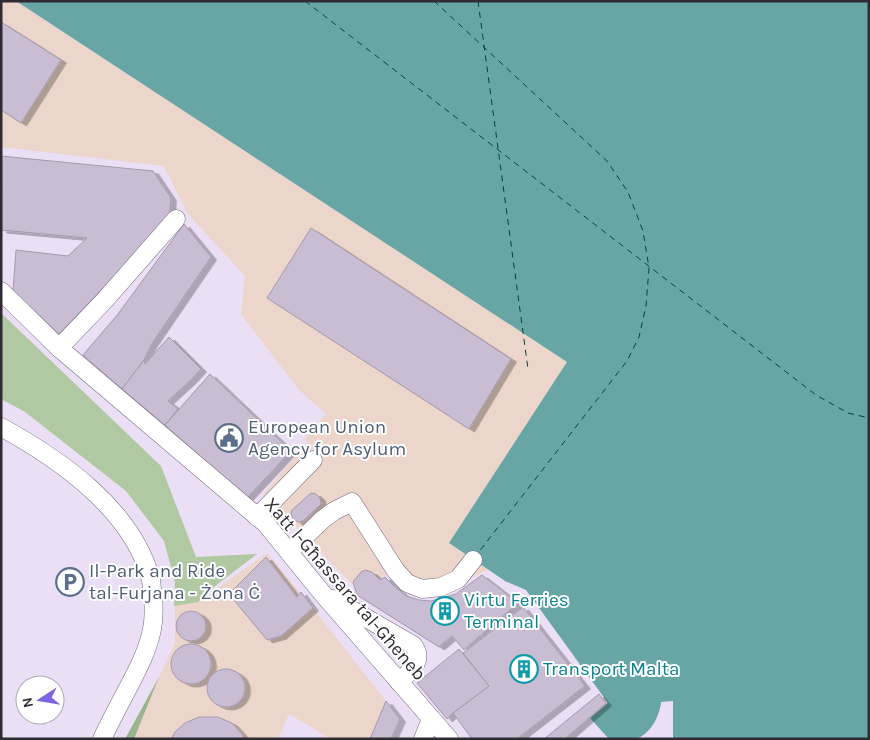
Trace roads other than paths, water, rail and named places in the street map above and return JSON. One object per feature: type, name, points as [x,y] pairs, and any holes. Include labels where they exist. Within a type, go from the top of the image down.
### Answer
[{"type":"street","points":[[59,348],[104,301],[176,219]]},
{"type":"street","name":"Xatt l-Għassara tal-Għeneb","points":[[1,290],[59,348],[266,524],[322,593],[449,739]]},
{"type":"street","points":[[1,427],[22,438],[64,467],[95,493],[120,519],[134,539],[147,568],[151,582],[154,608],[150,636],[135,674],[102,739]]},
{"type":"street","points":[[257,517],[313,460]]},
{"type":"street","points":[[289,552],[322,520],[334,511],[352,502],[396,571],[407,583],[422,589],[441,587],[458,579],[473,560]]},
{"type":"street","points":[[322,593],[413,645],[417,661],[399,682]]},
{"type":"street","points":[[422,739],[431,719]]},
{"type":"place","name":"European Union Agency for Asylum","points":[[229,438]]},
{"type":"place","name":"Il-Park and Ride tal-Furjana - Żona Ċ","points":[[70,582]]},
{"type":"place","name":"Virtu Ferries Terminal","points":[[445,611]]},
{"type":"place","name":"Transport Malta","points":[[524,669]]}]
